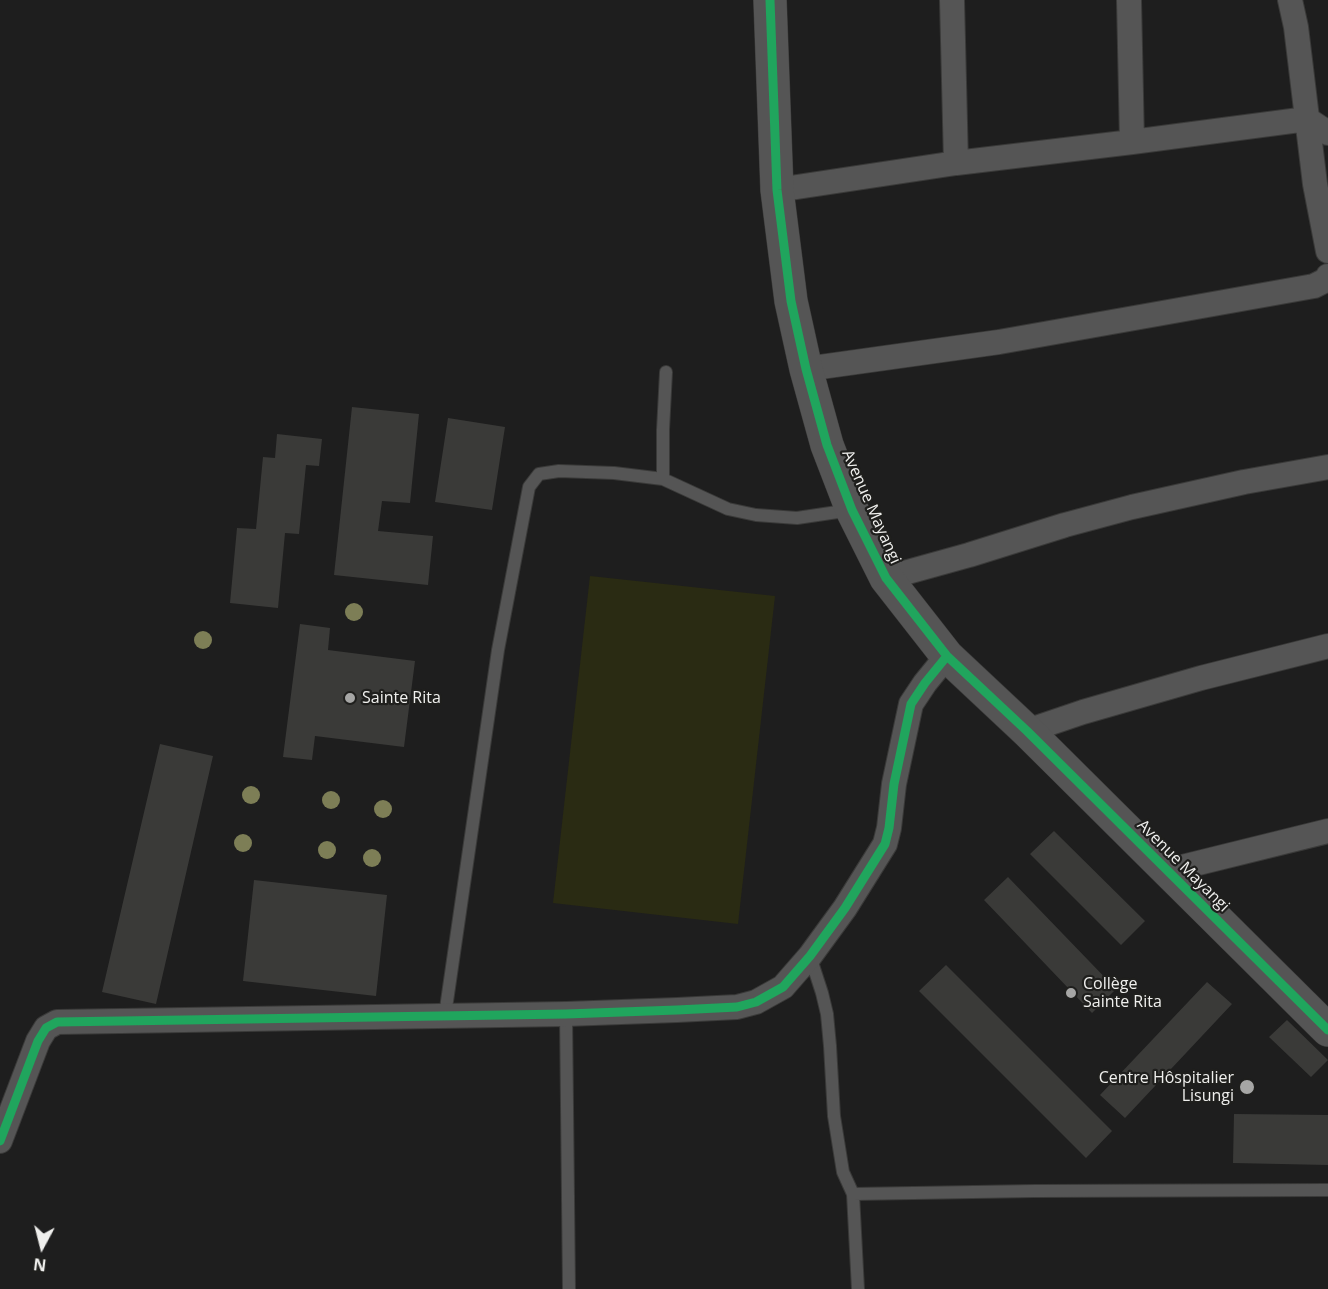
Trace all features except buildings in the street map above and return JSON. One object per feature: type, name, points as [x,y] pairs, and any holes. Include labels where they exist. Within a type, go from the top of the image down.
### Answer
[{"type":"street","name":"Avenue Mayangi","points":[[770,0],[777,190],[791,301],[806,369],[827,445],[852,510],[886,578],[947,656],[1027,731],[1166,871],[1324,1020]]},
{"type":"street","points":[[952,0],[956,163]]},
{"type":"street","points":[[1129,0],[1132,142]]},
{"type":"street","points":[[1290,0],[1296,27],[1315,184],[1328,250]]},
{"type":"street","points":[[777,190],[956,163],[1307,118],[1328,133]]},
{"type":"street","points":[[806,369],[999,342],[1146,316],[1314,286],[1326,280],[1328,276]]},
{"type":"street","points":[[886,578],[1132,507],[1244,482],[1328,467]]},
{"type":"street","points":[[1027,731],[1083,712],[1201,678],[1328,646]]},
{"type":"street","points":[[0,1141],[38,1041],[46,1028],[57,1022],[566,1014],[737,1007],[756,1002],[783,987],[810,956],[845,908],[885,844],[894,784],[912,704],[925,683],[947,656]]},
{"type":"street","points":[[1166,871],[1328,831]]},
{"type":"lane","points":[[663,479],[666,372]]},
{"type":"lane","points":[[445,1015],[498,650],[529,487],[539,474],[559,471],[614,473],[663,479],[728,509],[756,515],[797,518],[852,510]]},
{"type":"lane","points":[[810,956],[826,1014],[834,1116],[843,1172],[853,1194],[858,1289]]},
{"type":"lane","points":[[566,1014],[569,1289]]},
{"type":"lane","points":[[853,1194],[1328,1190]]},
{"type":"green space","points":[[590,576],[775,596],[738,924],[553,903]]},
{"type":"cycle path","points":[[770,0],[777,190],[791,301],[806,369],[827,445],[852,510],[886,578],[947,656],[1027,731],[1328,1030]]},
{"type":"cycle path","points":[[0,1141],[38,1041],[46,1028],[57,1022],[566,1014],[737,1007],[756,1002],[783,987],[810,956],[845,908],[885,844],[894,784],[911,704],[947,656]]},
{"type":"place","name":"Sainte Rita","points":[[350,698]]},
{"type":"place","name":"Collège Sainte Rita","points":[[1071,993]]},
{"type":"place","name":"Centre Hôspitalier Lisungi","points":[[1247,1087]]}]
